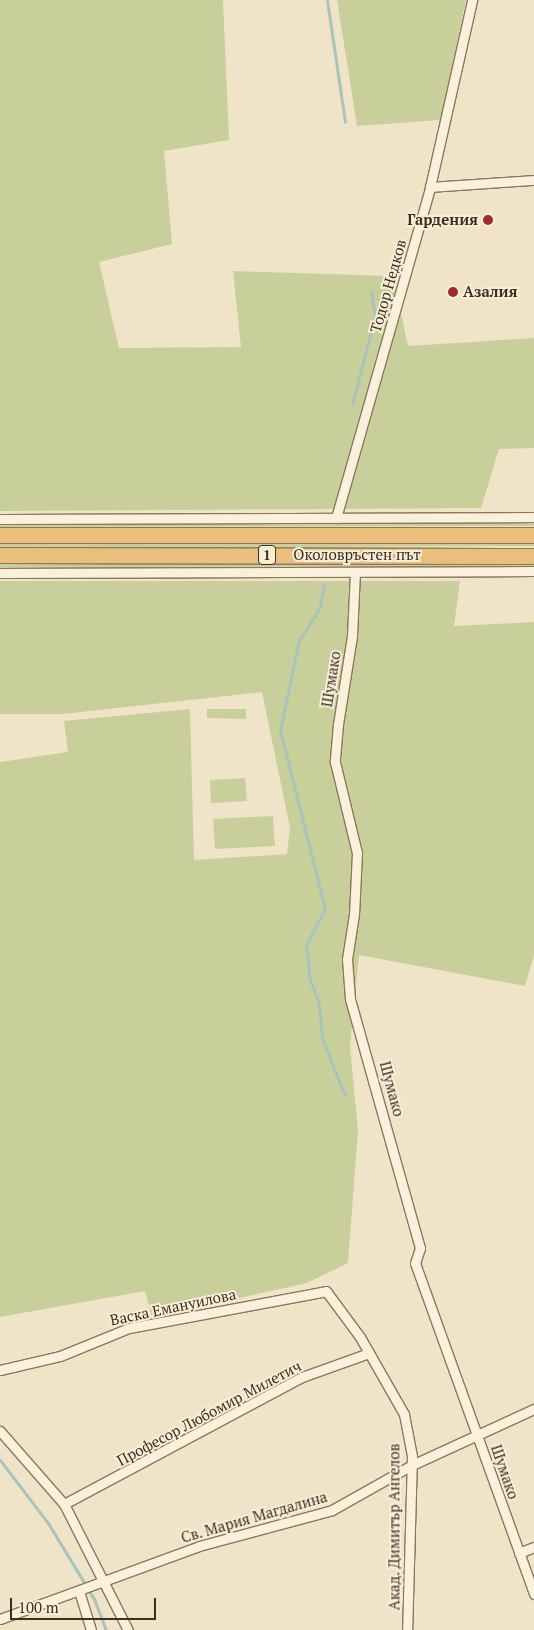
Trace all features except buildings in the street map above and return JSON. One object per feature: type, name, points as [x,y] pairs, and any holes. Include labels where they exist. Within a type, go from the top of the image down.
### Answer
[{"type":"highway","name":"Околовръстен път","points":[[0,535],[534,535]]},
{"type":"highway","name":"Околовръстен път","points":[[0,555],[534,556]]},
{"type":"street","name":"Тодор Недков","points":[[336,518],[430,187],[472,0]]},
{"type":"street","points":[[430,187],[534,180]]},
{"type":"street","points":[[0,519],[534,517]]},
{"type":"street","points":[[0,573],[534,571]]},
{"type":"street","name":"Шумако","points":[[355,572],[352,636],[338,724],[335,762],[357,853],[354,914],[347,959],[350,999],[420,1248],[415,1263],[534,1594]]},
{"type":"street","name":"Акад. Димитър Ангелов","points":[[326,1291],[349,1321],[404,1414],[412,1464],[407,1630]]},
{"type":"street","name":"Васка Емануилова","points":[[0,1370],[60,1356],[129,1328],[326,1291]]},
{"type":"street","name":"Професор Любомир Милетич","points":[[64,1504],[302,1378],[369,1353]]},
{"type":"street","name":"Св. Мария Магдалина","points":[[0,1620],[199,1546],[332,1510],[412,1464],[477,1433],[534,1409]]},
{"type":"street","points":[[0,1432],[64,1504],[106,1581],[128,1630]]},
{"type":"street","points":[[519,1553],[534,1547]]},
{"type":"street","points":[[79,1591],[91,1630]]},
{"type":"green space","points":[[0,0],[223,0],[229,140],[164,151],[172,244],[99,262],[119,348],[241,347],[233,271],[393,276],[408,346],[534,338],[534,448],[499,449],[481,508],[0,511]]},
{"type":"green space","points":[[337,0],[466,0],[441,120],[357,126]]},
{"type":"green space","points":[[534,523],[534,526],[0,527],[0,524]]},
{"type":"green space","points":[[534,542],[534,546],[0,548],[0,544]]},
{"type":"green space","points":[[534,563],[534,566],[0,568],[0,564]]},
{"type":"green space","points":[[0,581],[460,581],[454,626],[534,622],[534,955],[525,986],[359,955],[350,1046],[358,1131],[348,1263],[307,1283],[152,1317],[145,1291],[0,1317],[0,762],[68,752],[64,721],[190,709],[194,860],[287,854],[290,828],[262,692],[63,714],[0,714]]},
{"type":"green space","points":[[207,709],[246,709],[246,719],[207,718]]},
{"type":"green space","points":[[245,778],[247,801],[211,803],[210,780]]},
{"type":"green space","points":[[273,816],[275,846],[215,849],[213,819]]},
{"type":"waterway","points":[[327,0],[345,122]]},
{"type":"waterway","points":[[352,405],[375,316],[371,290]]},
{"type":"waterway","points":[[324,584],[320,607],[299,640],[280,730],[325,909],[306,944],[310,980],[319,1004],[322,1038],[345,1096]]},
{"type":"waterway","points":[[0,1460],[48,1523],[94,1599],[106,1630]]},
{"type":"place","name":"Гардения","points":[[488,220]]},
{"type":"place","name":"Азалия","points":[[453,292]]}]
